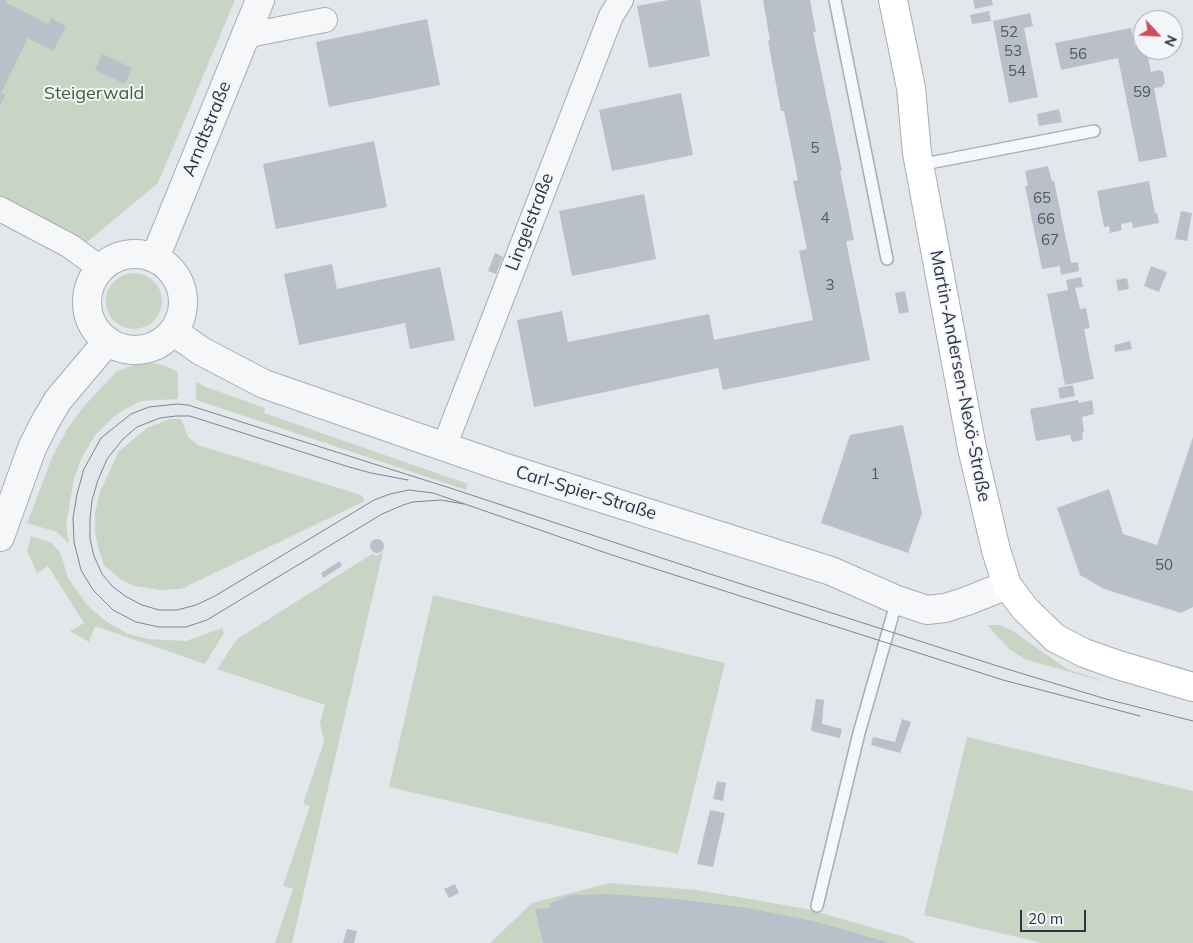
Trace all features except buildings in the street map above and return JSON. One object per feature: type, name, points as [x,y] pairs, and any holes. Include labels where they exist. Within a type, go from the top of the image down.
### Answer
[{"type":"main road","name":"Martin-Andersen-Nexö-Straße","points":[[877,0],[894,87],[918,159]]},
{"type":"main road","name":"Martin-Andersen-Nexö-Straße","points":[[893,0],[911,88],[918,159],[972,448],[996,550],[1007,585],[1024,609],[1055,638],[1084,653],[1193,687]]},
{"type":"street","name":"Lingelstraße","points":[[444,447],[611,16],[621,0]]},
{"type":"street","points":[[249,18],[325,20]]},
{"type":"street","name":"Arndtstraße","points":[[155,258],[249,18]]},
{"type":"street","points":[[0,210],[70,246],[100,268]]},
{"type":"street","points":[[126,254],[143,254],[155,258],[171,270],[180,284],[183,300],[180,317],[173,332],[154,346],[142,349],[124,348],[107,342],[93,326],[89,317],[86,300],[90,284],[100,268],[111,259],[126,254]]},
{"type":"street","name":"Carl-Spier-Straße","points":[[173,332],[201,351],[264,384],[444,447],[831,571],[897,600],[927,610],[945,608],[1007,585]]},
{"type":"street","points":[[0,537],[32,448],[45,422],[58,400],[107,342]]},
{"type":"lane","points":[[835,0],[886,259]]},
{"type":"lane","points":[[918,159],[1094,131]]},
{"type":"lane","points":[[817,906],[861,723],[897,600]]},
{"type":"green space","name":"Steigerwald","points":[[0,0],[235,0],[158,183],[87,242],[0,202]]},
{"type":"green space","points":[[134,273],[145,275],[154,281],[160,290],[162,301],[160,312],[154,321],[145,327],[134,329],[123,327],[114,321],[108,312],[106,301],[108,290],[114,281],[123,275]]},
{"type":"green space","points":[[153,363],[163,365],[178,372],[178,399],[141,401],[118,413],[96,434],[82,457],[74,479],[66,525],[69,544],[57,532],[27,523],[52,458],[66,431],[84,406],[116,372],[133,365]]},
{"type":"green space","points":[[196,382],[265,408],[264,413],[468,484],[466,490],[196,400]]},
{"type":"green space","points":[[170,419],[181,419],[188,437],[198,445],[361,495],[365,501],[181,589],[159,590],[134,586],[120,579],[104,565],[95,532],[95,513],[100,492],[119,451],[147,428]]},
{"type":"green space","points":[[31,536],[52,543],[61,554],[68,578],[88,606],[107,622],[128,634],[148,639],[186,641],[222,628],[224,633],[205,664],[95,626],[89,642],[70,631],[84,623],[48,566],[37,573],[27,551]]},
{"type":"green space","points":[[383,552],[292,943],[275,943],[293,889],[283,886],[310,806],[303,804],[324,742],[320,722],[325,705],[217,669],[237,639],[372,554],[377,556]]},
{"type":"green space","points":[[433,595],[725,663],[678,854],[389,787]]},
{"type":"green space","points":[[987,625],[999,625],[1013,631],[1067,669],[1113,684],[1027,660],[1010,650]]},
{"type":"green space","points":[[967,737],[1193,791],[1193,943],[1042,943],[924,915]]},
{"type":"green space","points":[[610,883],[697,890],[807,909],[905,937],[916,943],[490,943],[532,903]]},
{"type":"tram line","points":[[464,504],[441,500],[413,502],[382,514],[207,620],[186,627],[159,627],[136,622],[113,610],[93,590],[81,570],[74,542],[73,518],[77,494],[84,469],[101,438],[131,414],[149,407],[177,404],[188,405],[1007,669],[1106,699],[1193,721]]},
{"type":"tram line","points":[[408,480],[349,467],[190,416],[160,418],[137,427],[123,439],[107,459],[92,500],[90,539],[94,556],[102,574],[112,586],[142,605],[159,610],[177,610],[196,605],[215,596],[374,500],[409,490],[433,493],[612,555],[1003,680],[1140,716]]}]
